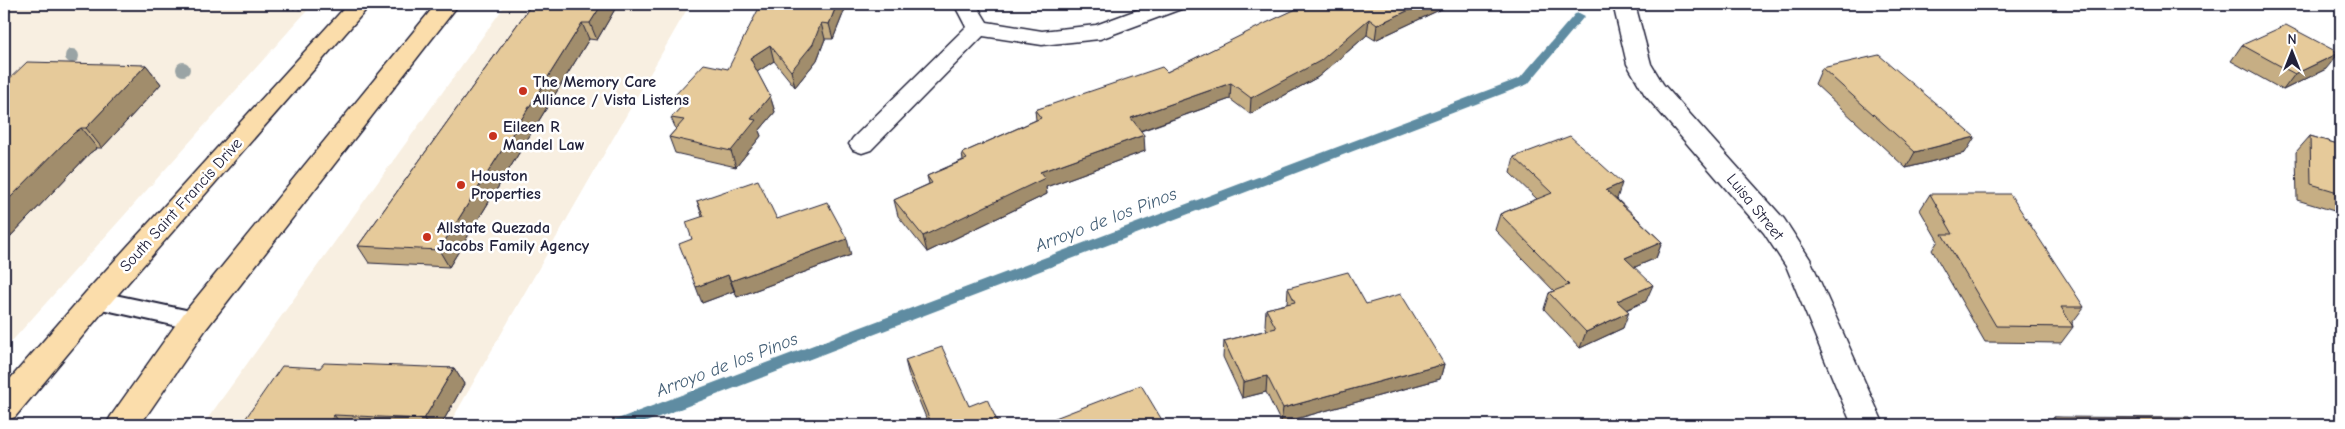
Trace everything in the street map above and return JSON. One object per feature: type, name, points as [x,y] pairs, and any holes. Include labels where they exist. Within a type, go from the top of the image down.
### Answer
[{"type":"highway","name":"South Saint Francis Drive","points":[[4,408],[96,300],[360,4]]},
{"type":"highway","points":[[122,425],[195,321],[448,4]]},
{"type":"street","points":[[965,4],[978,28]]},
{"type":"street","points":[[978,28],[1042,38],[1100,32],[1173,4]]},
{"type":"street","name":"Luisa Street","points":[[1624,4],[1639,64],[1654,90],[1774,226],[1800,266],[1868,425]]},
{"type":"street","points":[[862,144],[978,28]]},
{"type":"lane","points":[[96,300],[195,321]]},
{"type":"path","points":[[274,4],[298,9],[316,6]]},
{"type":"shaded area","points":[[4,4],[313,4],[4,350]]},
{"type":"shaded area","points":[[506,4],[690,4],[449,425],[203,425]]},
{"type":"building","points":[[532,4],[602,4],[590,23],[582,23],[439,250],[358,246]]},
{"type":"building","points":[[761,4],[837,4],[829,24],[821,23],[813,44],[791,71],[770,45],[750,58],[770,96],[751,119],[756,120],[731,151],[669,137],[684,120],[671,118],[689,98],[675,95],[704,64],[728,69]]},
{"type":"building","points":[[1307,4],[1422,4],[1377,25],[1369,19],[1320,61],[1251,98],[1231,83],[1131,118],[1144,135],[1040,172],[1045,178],[923,236],[894,200],[932,183],[927,176],[967,159],[962,153],[1041,118],[1035,110],[1162,67],[1167,72]]},
{"type":"building","points":[[2286,25],[2339,53],[2295,74],[2242,45]]},
{"type":"building","points":[[1879,55],[1975,137],[1915,152],[1822,68]]},
{"type":"building","points":[[27,62],[146,65],[86,128],[81,128],[74,133],[4,204],[4,84]]},
{"type":"building","points":[[1570,136],[1622,183],[1606,190],[1662,242],[1625,258],[1653,285],[1617,301],[1629,312],[1586,332],[1549,293],[1569,285],[1500,214],[1552,193],[1514,157]]},
{"type":"building","points":[[2310,136],[2341,145],[2341,193],[2311,184]]},
{"type":"building","points":[[758,180],[777,219],[827,202],[847,239],[731,281],[728,275],[696,287],[679,244],[692,239],[686,222],[704,216],[697,201]]},
{"type":"building","points":[[1930,194],[2010,194],[2084,307],[2061,307],[2073,327],[1996,326],[1942,234],[1953,234]]},
{"type":"building","points":[[1348,272],[1366,304],[1401,294],[1444,364],[1283,408],[1267,376],[1243,382],[1224,341],[1276,328],[1266,309],[1295,302],[1288,288]]},
{"type":"building","points":[[942,347],[969,406],[987,399],[999,425],[932,425],[905,360]]},
{"type":"building","points":[[324,363],[454,368],[424,419],[334,415],[328,425],[241,425],[282,366],[320,368]]},
{"type":"building","points":[[1141,385],[1165,425],[1037,425]]},
{"type":"building","points":[[2054,417],[2189,418],[2194,425],[2058,425]]},
{"type":"waterway","name":"Arroyo de los Pinos","points":[[621,425],[1524,81],[1579,16]]},
{"type":"place","name":"The Memory Care Alliance / Vista Listens","points":[[523,91]]},
{"type":"place","name":"Eileen R Mandel Law","points":[[493,136]]},
{"type":"place","name":"Houston Properties","points":[[461,185]]},
{"type":"place","name":"Allstate Quezada Jacobs Family Agency","points":[[427,237]]}]
